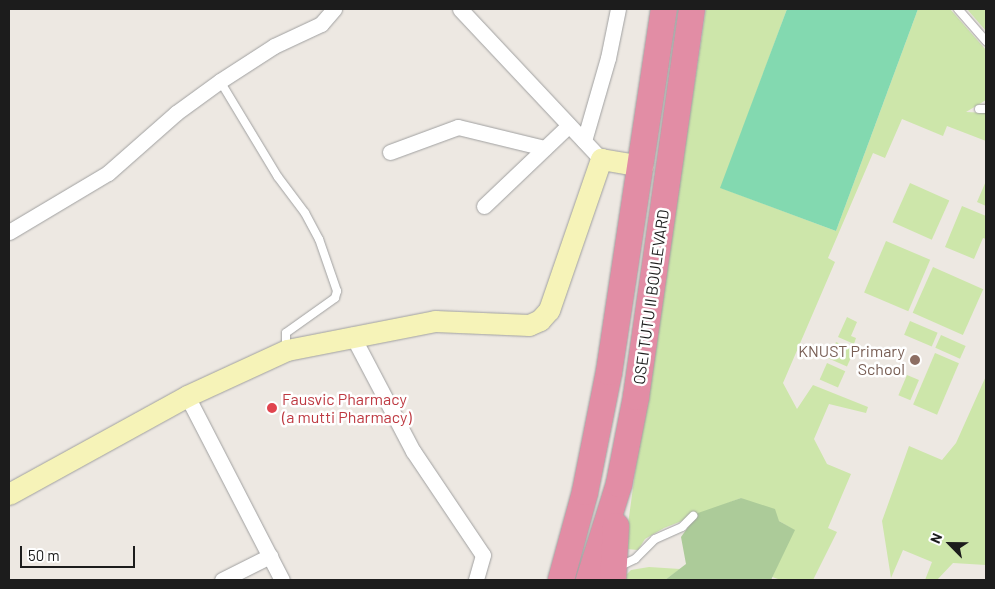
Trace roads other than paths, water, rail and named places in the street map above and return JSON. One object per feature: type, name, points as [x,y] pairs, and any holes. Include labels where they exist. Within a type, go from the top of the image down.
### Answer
[{"type":"highway","name":"OSEI TUTU II BOULEVARD","points":[[561,580],[585,492],[609,372],[642,166],[664,9]]},
{"type":"highway","name":"OSEI TUTU II BOULEVARD","points":[[589,580],[619,484],[647,329],[692,9]]},
{"type":"highway","points":[[614,574],[619,484]]},
{"type":"street","points":[[9,232],[108,173],[176,113],[220,81],[274,46],[321,24],[334,9]]},
{"type":"street","points":[[460,9],[601,159],[642,166]]},
{"type":"street","points":[[584,141],[608,58],[618,9]]},
{"type":"street","points":[[484,206],[569,125]]},
{"type":"street","points":[[390,152],[458,127],[545,148]]},
{"type":"street","points":[[9,494],[187,396],[287,350],[352,335],[435,321],[529,325],[540,320],[549,310],[601,159]]},
{"type":"street","points":[[352,335],[414,451],[482,555],[476,580]]},
{"type":"street","points":[[187,396],[282,580]]},
{"type":"street","points":[[222,580],[270,556]]},
{"type":"lane","points":[[958,9],[986,41]]},
{"type":"lane","points":[[220,81],[278,177],[305,213],[319,239],[337,291],[335,298],[286,333],[287,350]]},
{"type":"lane","points":[[614,574],[636,558],[655,539],[682,527],[693,516]]},
{"type":"place","name":"KNUST Primary School","points":[[915,360]]},
{"type":"place","name":"Fausvic Pharmacy (a mutti Pharmacy)","points":[[272,408]]}]
